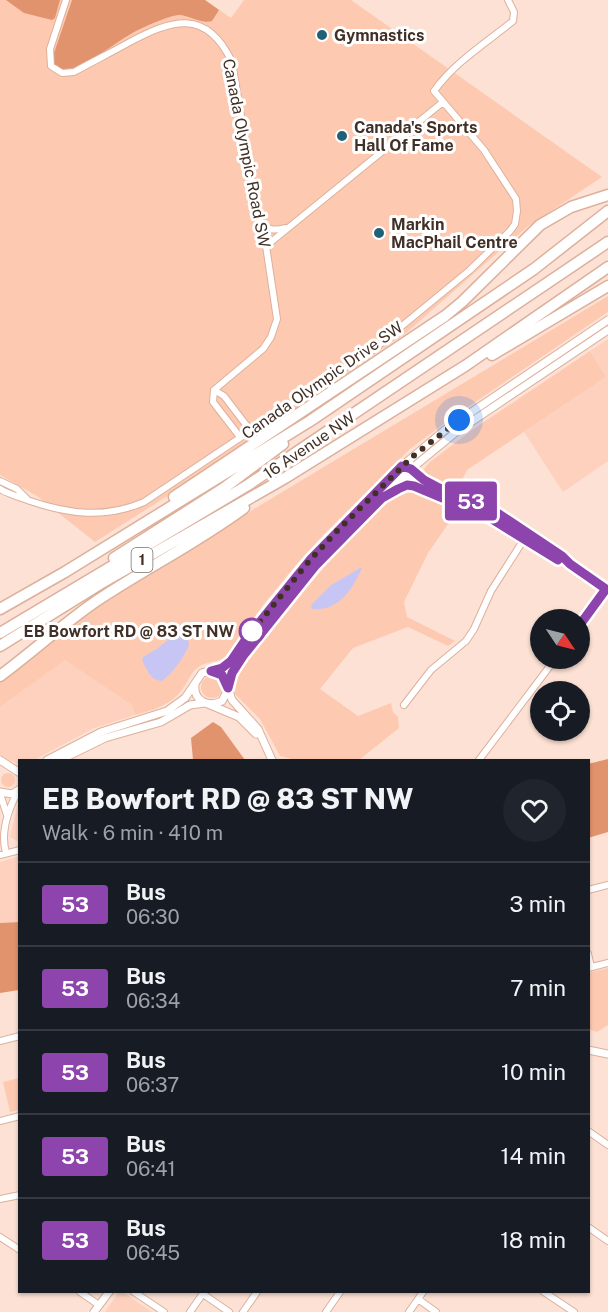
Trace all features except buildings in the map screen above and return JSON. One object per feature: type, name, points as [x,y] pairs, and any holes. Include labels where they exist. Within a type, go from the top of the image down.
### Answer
[{"type":"highway","points":[[65,572],[445,316],[540,225],[571,207],[608,195]]},
{"type":"highway","points":[[0,609],[65,572],[310,421],[534,269],[608,211]]},
{"type":"highway","name":"16 Avenue NW","points":[[0,633],[248,485],[608,242]]},
{"type":"highway","name":"16 Avenue NW","points":[[0,646],[119,573],[285,478],[465,366],[608,267]]},
{"type":"highway","points":[[465,366],[482,362],[608,285]]},
{"type":"highway","points":[[54,600],[123,551],[224,488],[270,455],[310,421]]},
{"type":"highway","points":[[0,676],[58,629],[96,602],[223,524],[285,478]]},
{"type":"street","name":"Canada Olympic Road SW","points":[[66,0],[50,49],[50,64],[59,73],[74,72],[153,29],[181,23],[196,25],[211,32],[219,39],[232,62],[277,319],[263,349],[214,390]]},
{"type":"street","points":[[266,246],[443,102],[434,91],[441,82],[467,57],[513,21],[514,12],[508,0]]},
{"type":"street","name":"Canada Olympic Drive SW","points":[[0,489],[13,496],[76,513],[102,513],[128,508],[159,494],[249,430],[380,344],[470,270],[515,224],[516,199],[483,150],[443,102]]},
{"type":"street","points":[[260,224],[276,231],[288,227]]},
{"type":"street","points":[[49,759],[101,732],[167,711],[185,698],[202,673],[222,668],[231,661],[310,560],[402,466],[445,430],[608,320]]},
{"type":"street","points":[[62,759],[105,738],[161,722],[190,705],[222,701],[229,689],[238,662],[279,610],[316,565],[408,471],[456,432],[608,330]]},
{"type":"street","points":[[240,437],[213,402],[214,390],[224,396],[249,430]]},
{"type":"street","points":[[402,466],[424,490]]},
{"type":"street","points":[[408,471],[431,484],[493,510],[526,537]]},
{"type":"street","name":"Canada Olympic Drive SW","points":[[0,481],[16,489],[27,499]]},
{"type":"street","points":[[382,498],[407,485],[414,486],[490,518],[562,556],[570,564],[607,588],[590,612]]},
{"type":"street","points":[[404,705],[431,670],[466,641],[491,591],[526,537]]},
{"type":"street","points":[[480,759],[548,669]]},
{"type":"street","points":[[211,671],[222,675],[232,700],[258,729],[272,759]]},
{"type":"street","points":[[195,681],[196,696],[207,704],[239,717],[252,729],[268,751]]},
{"type":"street","points":[[0,760],[17,770]]},
{"type":"street","points":[[0,770],[17,770]]},
{"type":"street","points":[[0,793],[8,795],[18,790]]},
{"type":"street","points":[[18,792],[2,835],[3,854],[18,850]]},
{"type":"street","points":[[0,793],[8,815]]},
{"type":"street","points":[[590,890],[608,885]]},
{"type":"street","points":[[590,967],[608,963]]},
{"type":"street","points":[[0,1041],[18,1036]]},
{"type":"street","points":[[590,1050],[608,1054]]},
{"type":"street","points":[[0,1121],[18,1116]]},
{"type":"street","points":[[590,1132],[608,1145]]},
{"type":"street","points":[[0,1199],[18,1194]]},
{"type":"street","points":[[590,1228],[608,1241]]},
{"type":"street","points":[[0,1237],[18,1249]]},
{"type":"street","points":[[81,1293],[99,1305]]},
{"type":"street","points":[[94,1312],[108,1293]]},
{"type":"street","points":[[136,1293],[164,1312]]},
{"type":"street","points":[[190,1312],[204,1293],[229,1312]]},
{"type":"street","points":[[243,1312],[256,1293]]},
{"type":"street","points":[[326,1312],[339,1293]]},
{"type":"street","points":[[409,1312],[422,1293]]},
{"type":"street","points":[[545,1293],[573,1312]]},
{"type":"street","points":[[418,1299],[436,1312]]},
{"type":"shaded area","points":[[0,0],[205,0],[231,18],[244,0],[351,0],[602,177],[527,227],[406,333],[183,486],[95,542],[37,496],[0,475]]},
{"type":"shaded area","points":[[6,0],[60,0],[55,18],[52,20],[24,13]]},
{"type":"shaded area","points":[[72,0],[205,0],[219,10],[212,21],[180,15],[158,21],[129,35],[83,64],[63,69],[54,64],[53,56]]},
{"type":"shaded area","points":[[608,296],[608,312],[411,448],[296,565],[263,605],[226,657],[199,666],[179,694],[168,703],[135,715],[132,705],[65,660],[0,707],[0,678],[94,607]]},
{"type":"shaded area","points":[[608,339],[608,461],[563,492],[524,432],[606,377],[590,351]]},
{"type":"shaded area","points":[[590,351],[606,377],[467,470],[458,488],[425,473],[424,469],[430,462],[472,430]]},
{"type":"shaded area","points":[[411,491],[457,511],[428,553],[404,602],[407,617],[455,641],[448,646],[408,627],[353,648],[320,689],[358,716],[391,703],[393,712],[398,717],[399,728],[360,759],[292,759],[280,756],[260,719],[235,694],[241,670],[268,634],[341,548],[381,508]]},
{"type":"shaded area","points":[[65,659],[132,705],[135,715],[94,728],[36,759],[18,759],[18,764],[0,755],[0,707]]},
{"type":"shaded area","points":[[212,676],[220,679],[223,687],[220,695],[212,698],[204,695],[201,687],[204,679]]},
{"type":"shaded area","points":[[213,722],[221,727],[244,759],[193,759],[191,738]]},
{"type":"shaded area","points":[[608,759],[608,832],[590,837],[590,764]]},
{"type":"shaded area","points":[[8,773],[13,775],[15,780],[13,785],[8,787],[3,785],[1,780],[3,775]]},
{"type":"shaded area","points":[[18,803],[18,841],[10,837]]},
{"type":"shaded area","points":[[18,856],[18,922],[0,923],[0,862]]},
{"type":"shaded area","points":[[18,922],[18,990],[0,993],[0,923]]},
{"type":"shaded area","points":[[608,968],[608,1025],[597,1032],[590,1030],[590,972]]},
{"type":"shaded area","points":[[18,1078],[18,1110],[10,1112],[3,1082]]},
{"type":"shaded area","points":[[118,1293],[124,1293],[152,1312],[105,1312]]},
{"type":"water","points":[[362,568],[354,584],[343,598],[330,607],[312,609],[311,605],[331,585]]},
{"type":"water","points":[[185,626],[189,645],[184,655],[162,681],[155,679],[149,674],[142,660],[143,657]]},
{"type":"bus line","name":"53","points":[[558,560],[490,518],[407,485],[382,498],[316,565],[236,665],[228,688],[227,681],[222,675],[211,671],[222,668],[231,661],[239,647],[310,560],[402,466],[411,469],[424,480],[439,488],[493,510],[562,556],[606,589],[590,611]]},
{"type":"place","name":"Gymnastics","points":[[322,35]]},
{"type":"place","name":"Canada's Sports Hall Of Fame","points":[[342,136]]},
{"type":"place","name":"Markin MacPhail Centre","points":[[379,233]]},
{"type":"place","name":"EB Bowfort RD @ 83 ST NW","points":[[252,631]]},
{"type":"route","points":[[252,631],[246,639],[285,589],[338,530],[412,457],[459,420]]}]
